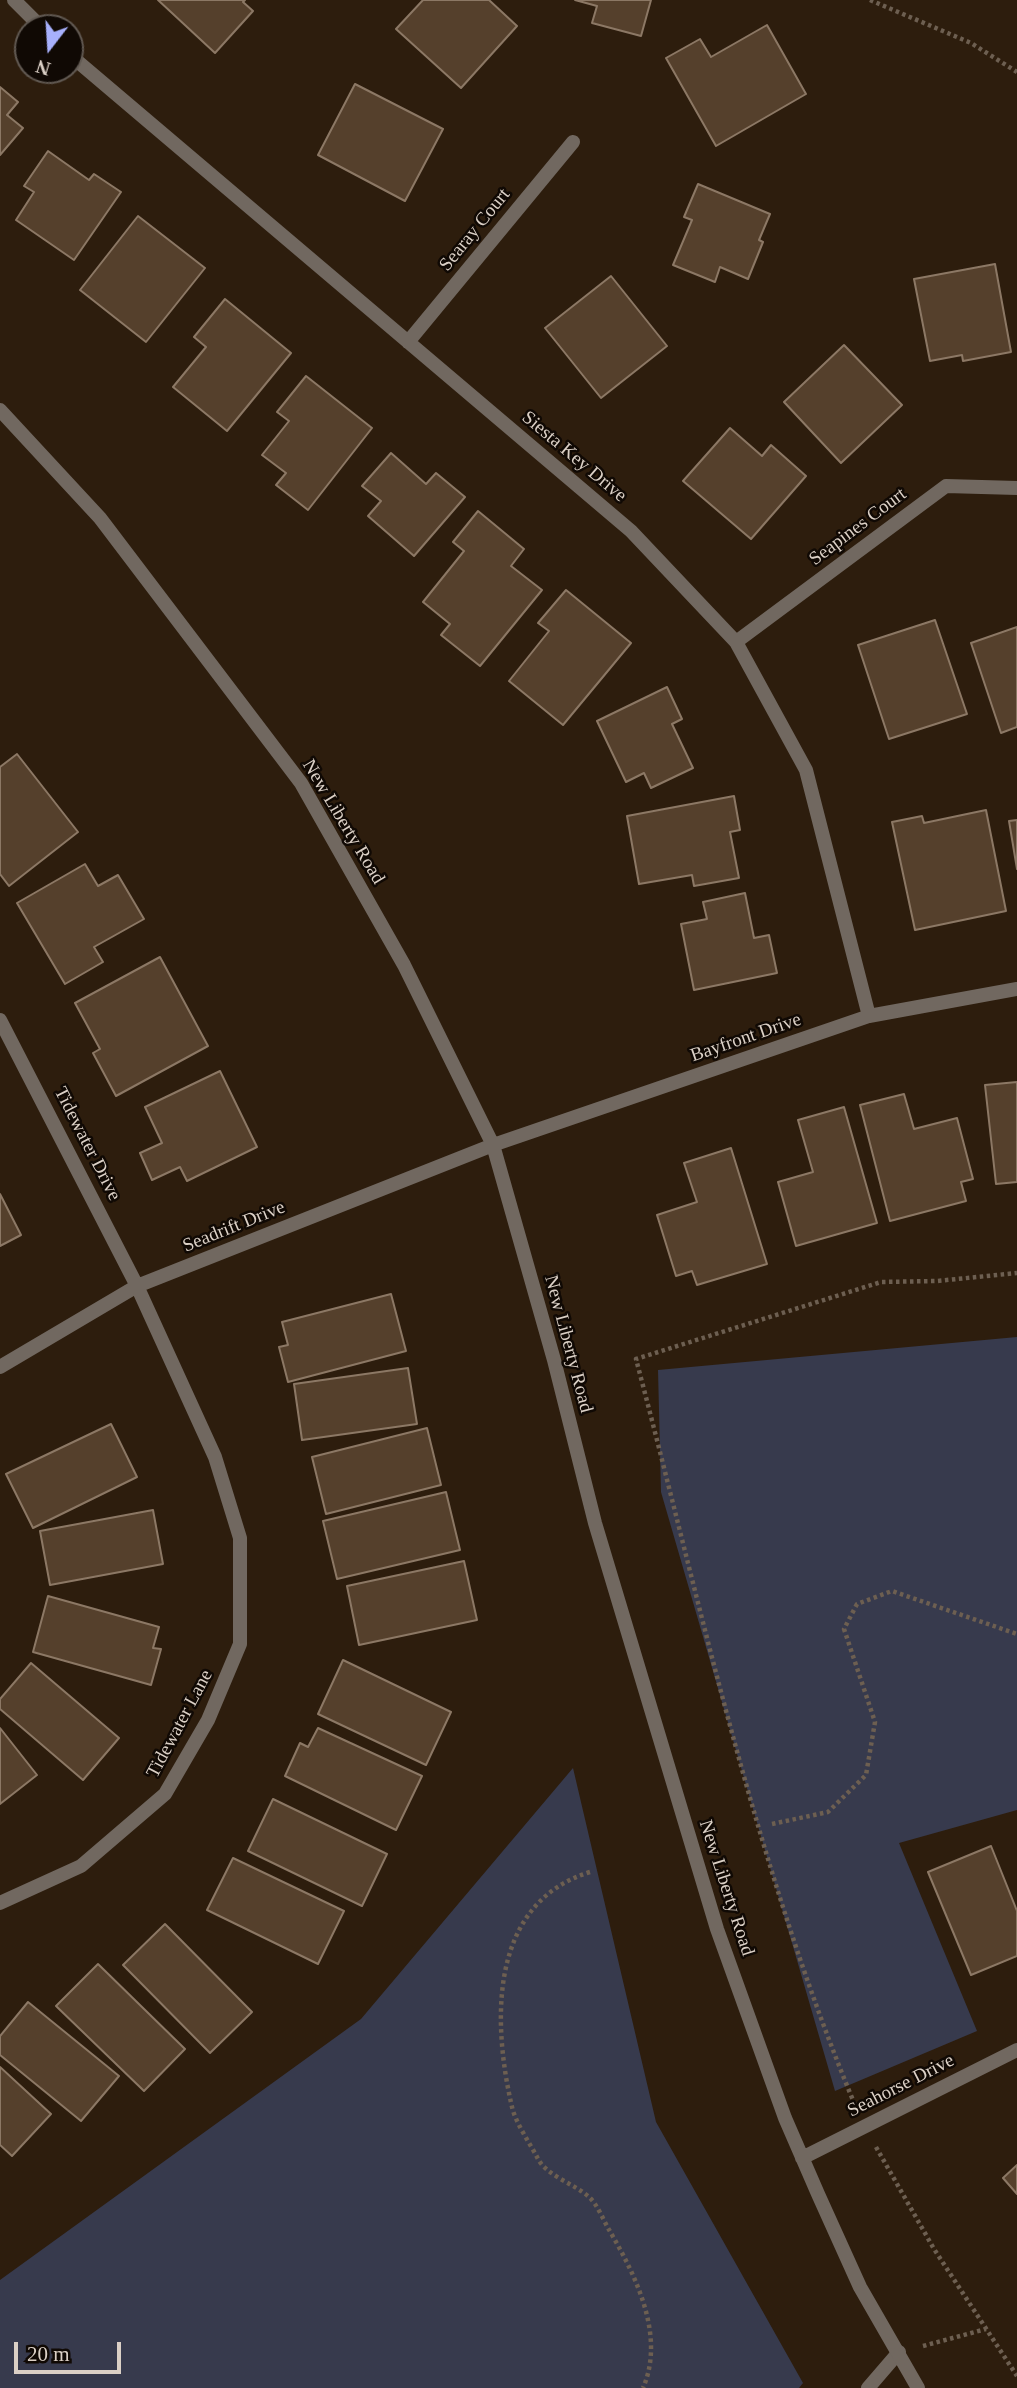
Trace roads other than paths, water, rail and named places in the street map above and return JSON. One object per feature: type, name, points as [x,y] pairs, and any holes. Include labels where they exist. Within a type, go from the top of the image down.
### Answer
[{"type":"street","points":[[14,0],[28,14]]},
{"type":"street","name":"Siesta Key Drive","points":[[84,67],[631,531],[736,642],[806,770],[869,1016]]},
{"type":"street","name":"Searay Court","points":[[408,342],[573,142]]},
{"type":"street","name":"New Liberty Road","points":[[0,410],[100,518],[302,783],[404,965],[493,1145],[554,1360],[595,1523],[709,1903],[802,2158],[860,2287],[920,2387]]},
{"type":"street","name":"Seapines Court","points":[[736,642],[946,486],[1017,488]]},
{"type":"street","name":"Bayfront Drive","points":[[493,1145],[869,1016],[1017,989]]},
{"type":"street","name":"Tidewater Drive","points":[[3,1030],[137,1286]]},
{"type":"street","name":"Seadrift Drive","points":[[0,1367],[137,1286],[493,1145]]},
{"type":"street","name":"Tidewater Lane","points":[[0,1903],[81,1866],[165,1794],[208,1720],[240,1644],[240,1538],[215,1457],[137,1286]]},
{"type":"street","name":"Seahorse Drive","points":[[802,2158],[1017,2050]]},
{"type":"street","points":[[868,2388],[899,2352]]}]
